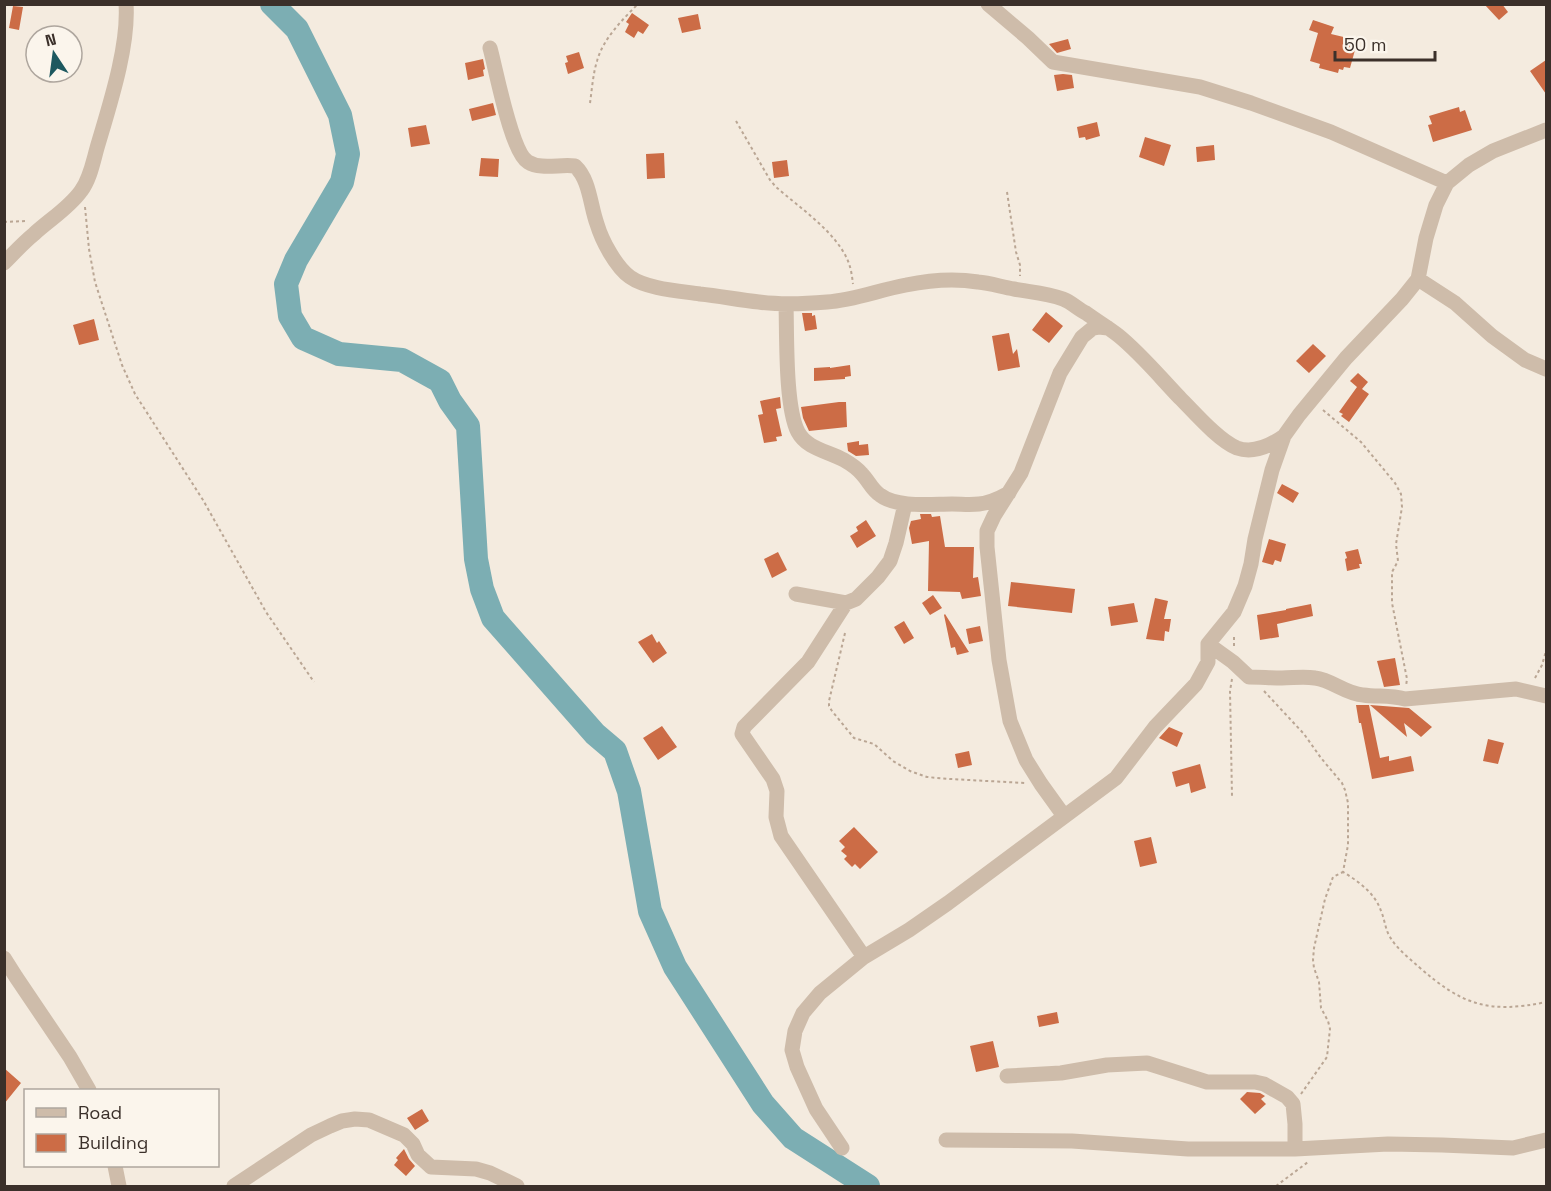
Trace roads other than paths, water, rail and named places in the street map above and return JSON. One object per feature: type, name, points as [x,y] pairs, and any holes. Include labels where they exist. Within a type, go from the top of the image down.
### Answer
[{"type":"street","points":[[4,263],[82,190],[95,155],[119,67],[126,4]]},
{"type":"street","points":[[988,4],[1029,38],[1053,62],[1200,87],[1331,132],[1447,183]]},
{"type":"street","points":[[490,48],[509,125],[526,161],[537,165],[575,166],[579,170],[584,177],[597,225],[608,249],[629,276],[641,283],[786,304],[855,299],[904,285],[952,279],[1039,292],[1064,299],[1121,338],[1151,366],[1194,413],[1217,435],[1236,448],[1250,451],[1274,443],[1284,436]]},
{"type":"street","points":[[842,1148],[816,1109],[792,1050],[795,1031],[803,1013],[820,993],[864,957],[948,903],[1116,778],[1155,726],[1196,684],[1208,662],[1208,644],[1234,612],[1245,586],[1272,470],[1284,436],[1346,358],[1418,279],[1426,238],[1436,205],[1447,183],[1469,165],[1493,151],[1546,129]]},
{"type":"street","points":[[1418,279],[1455,303],[1492,336],[1525,360],[1546,369]]},
{"type":"street","points":[[786,304],[792,414],[796,429],[803,440],[853,465],[879,495],[904,504],[980,504],[996,500],[1009,493]]},
{"type":"street","points":[[1064,816],[1026,760],[1010,721],[999,660],[987,556],[987,531],[1021,474],[1060,373],[1073,350],[1087,332],[1099,327],[1108,328]]},
{"type":"street","points":[[864,957],[781,836],[776,818],[777,791],[772,779],[742,734],[744,727],[808,662],[822,644],[843,606],[856,599],[878,578],[890,561],[904,504]]},
{"type":"street","points":[[796,594],[843,606]]},
{"type":"street","points":[[1208,644],[1249,677],[1316,678],[1362,696],[1391,696],[1405,699],[1516,689],[1546,696]]},
{"type":"street","points":[[4,958],[70,1057],[88,1089]]},
{"type":"street","points":[[1007,1076],[1061,1073],[1107,1065],[1147,1063],[1207,1082],[1264,1084],[1293,1104],[1295,1149]]},
{"type":"street","points":[[234,1186],[311,1135],[342,1121],[355,1119],[369,1120],[404,1135],[413,1144],[418,1155],[431,1167],[476,1169],[518,1186]]},
{"type":"street","points":[[946,1140],[1072,1141],[1188,1149],[1295,1149],[1410,1144],[1513,1148],[1546,1140]]},
{"type":"street","points":[[115,1167],[120,1186]]},
{"type":"waterway","points":[[272,4],[297,29],[340,115],[348,154],[342,182],[296,260],[286,284],[290,316],[303,338],[339,354],[402,360],[440,381],[450,401],[468,426],[476,559],[482,589],[493,618],[595,734],[615,751],[629,791],[650,911],[675,967],[763,1104],[793,1138],[868,1186]]}]
